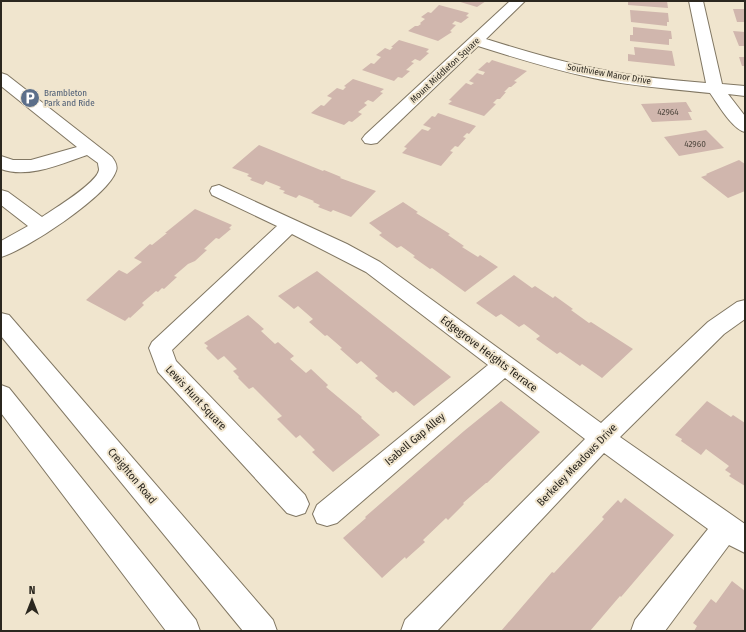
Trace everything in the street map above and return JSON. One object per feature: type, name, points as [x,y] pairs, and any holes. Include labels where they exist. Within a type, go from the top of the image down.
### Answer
[{"type":"street","name":"Mount Middleton Square","points":[[371,139],[518,1]]},
{"type":"street","points":[[696,1],[716,88],[728,107],[745,127]]},
{"type":"street","name":"Southview Manor Drive","points":[[477,41],[554,64],[609,76],[745,91]]},
{"type":"street","points":[[1,78],[106,161],[108,171],[101,181],[64,212],[1,250]]},
{"type":"street","points":[[1,161],[4,164],[16,166],[36,166],[90,148]]},
{"type":"street","name":"Edgegrove Heights Terrace","points":[[218,191],[340,249],[373,267],[602,438],[736,534]]},
{"type":"street","points":[[1,196],[41,226]]},
{"type":"street","name":"Lewis Hunt Square","points":[[289,226],[160,348],[166,366],[296,504]]},
{"type":"street","name":"Berkeley Meadows Drive","points":[[416,631],[602,438],[716,328],[745,308]]},
{"type":"street","name":"Creighton Road","points":[[1,321],[262,631]]},
{"type":"street","name":"Isabell Gap Alley","points":[[327,514],[504,365]]},
{"type":"street","points":[[1,395],[185,631]]},
{"type":"street","points":[[646,631],[736,534]]},
{"type":"building","points":[[457,1],[486,1],[477,7]]},
{"type":"building","points":[[628,1],[667,1],[668,8],[628,5]]},
{"type":"building","points":[[439,5],[469,13],[466,16],[469,17],[461,23],[455,21],[452,24],[456,25],[450,31],[452,32],[438,41],[408,31],[421,24],[420,23],[425,19],[421,17],[428,12],[431,13]]},
{"type":"building","points":[[733,9],[745,9],[745,22],[737,22]]},
{"type":"building","points":[[630,10],[668,13],[669,22],[667,22],[667,26],[631,22]]},
{"type":"building","points":[[633,27],[671,31],[672,39],[669,39],[669,45],[630,41],[630,35],[633,35]]},
{"type":"building","points":[[733,31],[745,32],[745,46],[739,46]]},
{"type":"building","points":[[399,40],[429,49],[426,52],[429,53],[420,61],[415,59],[411,62],[414,63],[406,70],[410,71],[402,78],[398,77],[394,81],[362,70],[371,63],[374,64],[381,57],[376,55],[385,48],[390,50],[393,47],[391,47]]},
{"type":"building","points":[[634,47],[672,51],[675,66],[628,61],[628,54],[635,55]]},
{"type":"building","points":[[739,57],[745,57],[745,66],[742,66]]},
{"type":"building","points":[[492,60],[527,71],[514,81],[517,82],[504,92],[506,92],[500,99],[497,99],[493,103],[496,104],[484,116],[448,104],[452,101],[449,100],[466,83],[471,85],[474,83],[469,81],[477,73],[483,75],[485,72],[478,70],[487,62],[489,63]]},
{"type":"building","points":[[353,79],[384,89],[380,92],[383,93],[373,102],[368,100],[364,103],[367,105],[358,112],[362,114],[352,122],[349,121],[344,125],[311,113],[321,105],[324,106],[332,98],[327,96],[337,88],[343,90],[346,87],[344,86]]},
{"type":"building","points":[[686,102],[692,112],[688,112],[692,120],[652,122],[641,104]]},
{"type":"building","points":[[438,113],[476,126],[469,134],[467,133],[463,137],[466,138],[458,147],[455,146],[450,151],[453,152],[441,166],[402,153],[407,148],[404,147],[422,129],[428,131],[431,128],[423,125],[432,116],[435,117]]},
{"type":"building","points":[[706,130],[724,148],[679,156],[664,137]]},
{"type":"building","points":[[259,145],[376,191],[351,217],[333,210],[331,212],[318,207],[320,205],[313,202],[314,201],[299,195],[296,198],[283,193],[285,191],[279,189],[281,187],[266,181],[263,185],[250,180],[252,178],[247,176],[249,174],[232,168]]},
{"type":"building","points":[[739,160],[745,164],[745,191],[728,198],[701,177],[707,175],[706,174]]},
{"type":"building","points":[[403,202],[418,212],[416,213],[450,234],[448,235],[464,246],[462,247],[478,257],[480,255],[498,267],[465,292],[432,268],[430,269],[413,257],[415,256],[401,246],[397,248],[379,235],[382,233],[369,223]]},
{"type":"building","points":[[195,209],[232,225],[229,228],[231,229],[219,239],[216,238],[204,249],[207,250],[195,261],[188,264],[174,276],[177,277],[164,289],[162,288],[158,292],[156,291],[142,303],[144,305],[130,318],[129,317],[125,321],[86,300],[119,270],[127,274],[142,262],[134,258]]},
{"type":"building","points":[[317,271],[451,377],[414,406],[396,391],[393,393],[375,378],[378,376],[361,361],[357,364],[340,349],[342,348],[309,322],[313,319],[298,306],[294,309],[278,296]]},
{"type":"building","points":[[514,275],[532,288],[535,286],[553,298],[555,296],[589,323],[591,322],[633,349],[602,378],[582,364],[580,366],[560,352],[557,354],[536,339],[540,336],[524,324],[519,327],[501,314],[496,317],[476,303]]},
{"type":"building","points":[[248,315],[264,329],[261,331],[275,344],[278,342],[294,356],[290,359],[306,373],[311,369],[328,385],[326,387],[362,417],[361,418],[380,435],[333,472],[312,452],[315,450],[300,435],[296,438],[277,419],[282,416],[253,387],[249,389],[238,378],[239,377],[233,371],[237,369],[224,356],[218,360],[206,348],[208,346],[204,343]]},
{"type":"building","points":[[501,401],[540,432],[487,483],[463,503],[464,504],[448,520],[446,518],[423,540],[425,542],[406,559],[405,557],[382,578],[343,538],[464,431]]},
{"type":"building","points":[[707,401],[731,417],[733,415],[745,423],[745,486],[729,476],[731,474],[725,470],[729,466],[706,449],[701,455],[675,435]]},
{"type":"building","points":[[625,498],[674,535],[590,631],[501,631],[552,572],[554,573],[604,519],[602,517],[618,500],[621,503]]},
{"type":"building","points":[[732,581],[745,591],[745,631],[694,631],[697,626],[693,623],[711,599],[716,603]]},
{"type":"place","name":"Brambleton Park and Ride","points":[[30,98]]}]
